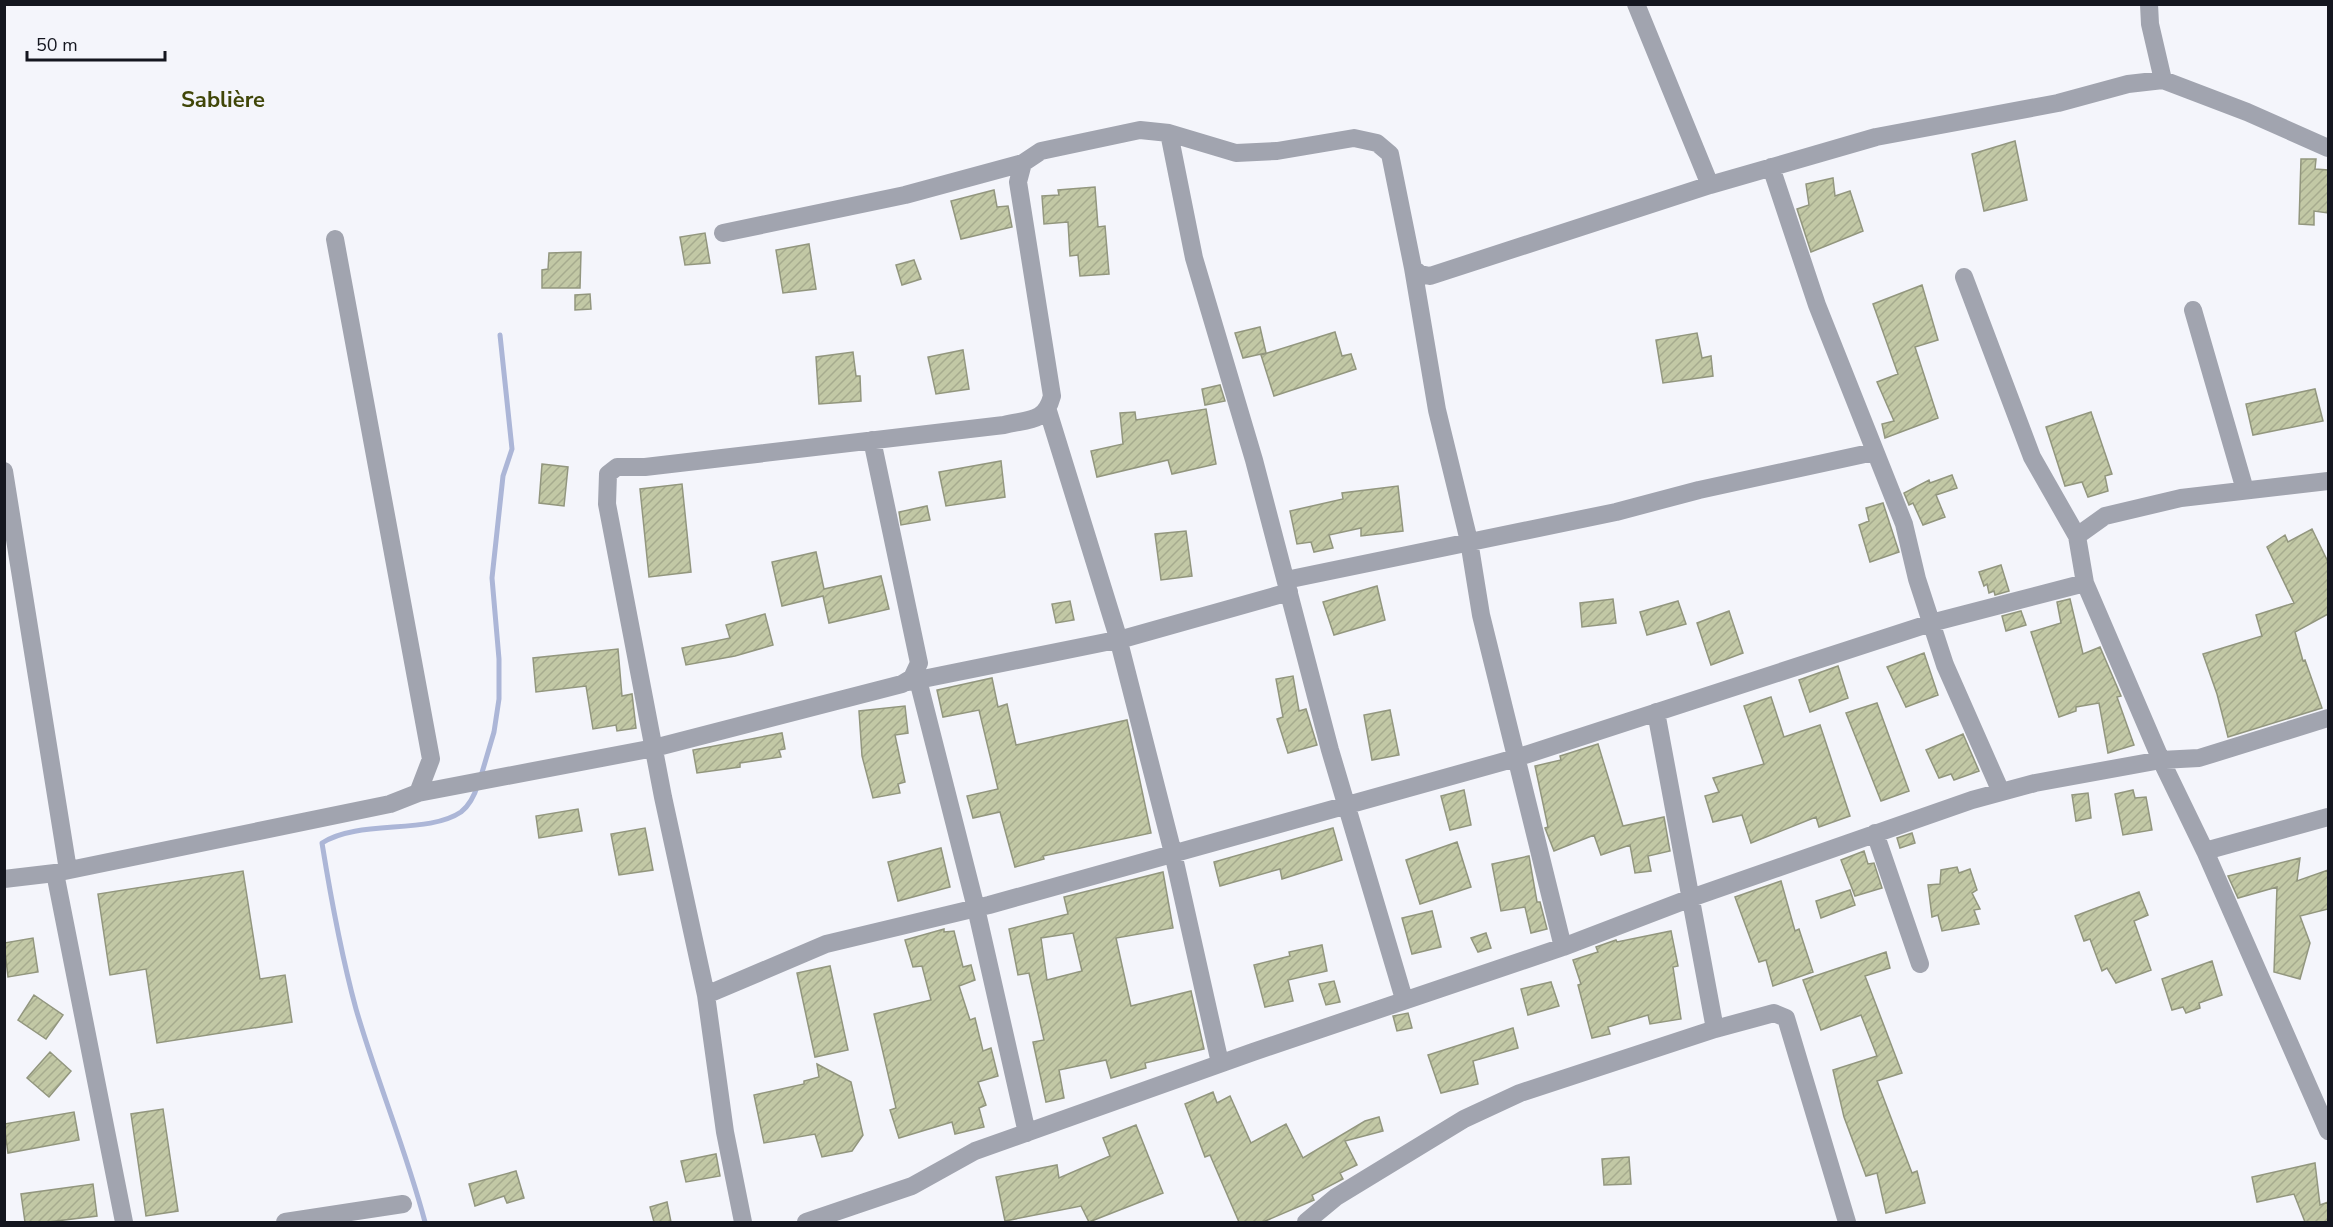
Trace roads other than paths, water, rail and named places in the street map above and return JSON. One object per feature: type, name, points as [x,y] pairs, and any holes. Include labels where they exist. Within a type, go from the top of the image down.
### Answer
[{"type":"street","points":[[1636,4],[1710,185]]},
{"type":"street","points":[[2149,4],[2150,24],[2163,80]]},
{"type":"street","points":[[1413,268],[1420,274],[1430,276],[1710,185],[1876,137],[2058,103],[2128,84],[2163,80],[2247,112],[2328,148]]},
{"type":"street","points":[[723,233],[905,195],[1023,163],[1041,151],[1140,130],[1169,133],[1236,153],[1277,152],[1354,138],[1377,142],[1390,154],[1413,268],[1437,410],[1469,541],[1481,615],[1563,947]]},
{"type":"street","points":[[1169,133],[1194,258],[1254,460],[1347,805],[1404,999]]},
{"type":"street","points":[[1023,163],[1018,182],[1052,396],[1048,411],[1119,640],[1173,853],[1220,1063]]},
{"type":"street","points":[[1771,167],[1817,305],[1904,524],[1945,665],[2001,792]]},
{"type":"street","points":[[335,238],[431,759],[418,793]]},
{"type":"street","points":[[1965,276],[2031,457],[2077,536],[2085,583],[2161,760],[2205,851],[2328,1131]]},
{"type":"street","points":[[2193,310],[2245,490]]},
{"type":"street","points":[[743,1222],[725,1132],[706,995],[606,504],[608,474],[617,467],[645,467],[1004,425],[1040,417],[1048,411]]},
{"type":"street","points":[[872,440],[919,663],[910,682],[976,908],[1027,1133]]},
{"type":"street","points":[[4,879],[62,872],[390,804],[418,793],[654,748],[910,682],[1119,640],[1287,586],[1469,541],[1616,512],[1699,490],[1874,452]]},
{"type":"street","points":[[4,471],[62,872],[124,1222]]},
{"type":"street","points":[[2077,536],[2105,516],[2181,498],[2328,481]]},
{"type":"street","points":[[706,995],[826,944],[976,908],[1516,758],[1931,623],[2085,583]]},
{"type":"street","points":[[1656,712],[1715,1029]]},
{"type":"street","points":[[806,1222],[912,1186],[975,1152],[1027,1133],[1404,999],[1563,947],[1691,898],[1875,833],[2001,792],[2161,760],[2199,758],[2328,718]]},
{"type":"street","points":[[2205,851],[2328,817]]},
{"type":"street","points":[[1875,833],[1920,964]]},
{"type":"street","points":[[1306,1222],[1336,1197],[1464,1119],[1520,1093],[1715,1029],[1774,1013],[1786,1018],[1847,1222]]},
{"type":"street","points":[[285,1222],[403,1204]]},
{"type":"waterway","points":[[481,776],[494,732],[499,699],[499,659],[492,578],[503,476],[512,449],[500,335]]},
{"type":"waterway","points":[[425,1222],[356,1009],[337,926],[322,843],[355,831],[412,826],[447,819],[467,806],[478,784]]},
{"type":"district","name":"Sablière","points":[[223,100]]}]
